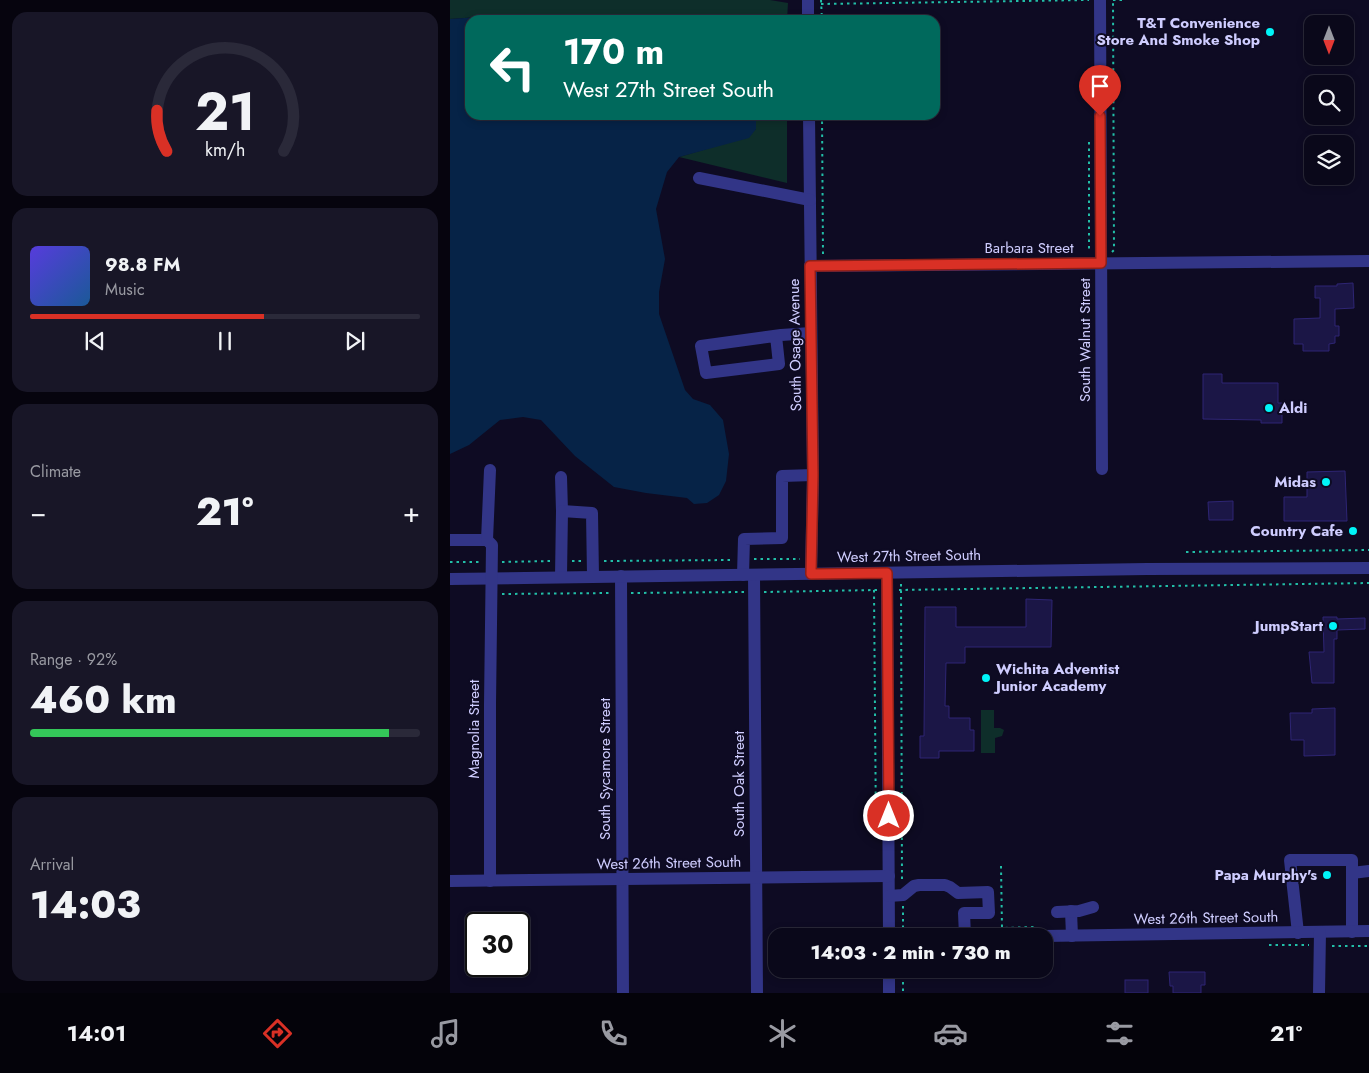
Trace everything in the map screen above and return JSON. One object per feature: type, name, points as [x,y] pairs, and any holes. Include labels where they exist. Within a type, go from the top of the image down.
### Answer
[{"type":"street","points":[[808,0],[808,15]]},
{"type":"street","name":"South Walnut Street","points":[[1100,0],[1102,469]]},
{"type":"street","name":"South Osage Avenue","points":[[809,120],[810,200],[816,266],[811,333],[813,475],[811,574]]},
{"type":"street","points":[[699,178],[810,200]]},
{"type":"street","name":"Barbara Street","points":[[816,266],[1369,261]]},
{"type":"street","points":[[776,336],[779,364],[706,373],[701,346],[776,336],[811,333]]},
{"type":"street","name":"Magnolia Street","points":[[490,470],[487,540],[492,545],[490,881]]},
{"type":"street","name":"South Oak Street","points":[[757,993],[754,592],[743,560],[744,539],[782,538],[782,476],[813,475]]},
{"type":"street","points":[[561,477],[561,576]]},
{"type":"street","points":[[562,511],[592,513],[593,576]]},
{"type":"street","points":[[450,540],[487,540]]},
{"type":"street","name":"West 27th Street South","points":[[450,578],[1369,568]]},
{"type":"street","points":[[887,573],[889,928]]},
{"type":"street","name":"South Sycamore Street","points":[[621,576],[623,993]]},
{"type":"street","points":[[1298,933],[1290,860],[1352,860],[1352,932]]},
{"type":"street","points":[[1352,872],[1369,871]]},
{"type":"street","name":"West 26th Street South","points":[[450,881],[889,876]]},
{"type":"street","points":[[889,896],[903,895],[914,886],[919,885],[950,886],[958,893],[988,892],[989,913],[958,913],[958,893]]},
{"type":"street","points":[[1057,912],[1094,907]]},
{"type":"street","points":[[1071,911],[1072,936]]},
{"type":"street","points":[[964,913],[964,928]]},
{"type":"street","points":[[1319,993],[1320,932]]},
{"type":"street","name":"West 26th Street South","points":[[1053,934],[1072,936],[1369,932]]},
{"type":"street","points":[[889,978],[889,993]]},
{"type":"path","points":[[821,0],[822,15]]},
{"type":"path","points":[[821,4],[1125,0]]},
{"type":"path","points":[[816,266],[822,120]]},
{"type":"path","points":[[1186,552],[1369,550]]},
{"type":"path","points":[[450,562],[811,559]]},
{"type":"path","points":[[502,594],[1369,583]]},
{"type":"path","points":[[900,584],[903,928]]},
{"type":"path","points":[[874,590],[876,836]]},
{"type":"path","points":[[1001,866],[1002,928]]},
{"type":"path","points":[[903,978],[903,993]]},
{"type":"green space","points":[[450,0],[770,0],[788,3],[787,15],[465,15],[465,18],[450,19]]},
{"type":"green space","points":[[756,120],[787,120],[787,183],[679,157],[713,147],[756,129]]},
{"type":"green space","points":[[981,710],[994,710],[994,728],[1004,730],[1002,736],[995,738],[995,753],[981,753]]},
{"type":"water","points":[[465,18],[465,120],[756,120],[756,129],[749,138],[679,157],[667,172],[656,209],[665,259],[659,292],[659,314],[685,390],[693,399],[710,405],[723,420],[729,454],[726,481],[719,495],[707,503],[694,504],[687,498],[614,487],[575,456],[541,420],[523,417],[500,420],[469,445],[450,454],[450,19]]},
{"type":"building","points":[[1353,283],[1354,308],[1335,309],[1335,326],[1339,326],[1339,336],[1335,336],[1335,343],[1329,344],[1329,351],[1303,351],[1303,344],[1294,344],[1294,319],[1320,318],[1320,298],[1315,298],[1315,286],[1337,286],[1337,284]]},
{"type":"building","points":[[1203,374],[1222,374],[1222,383],[1278,383],[1278,403],[1282,403],[1282,423],[1261,423],[1261,420],[1203,419]]},
{"type":"building","points":[[1345,471],[1347,521],[1284,521],[1284,497],[1307,497],[1307,472]]},
{"type":"building","points":[[1233,501],[1233,520],[1209,520],[1208,502]]},
{"type":"building","points":[[1026,599],[1052,600],[1051,647],[965,647],[965,663],[946,663],[945,706],[949,706],[949,718],[970,718],[970,730],[974,730],[974,751],[939,751],[939,758],[920,758],[920,736],[924,736],[925,607],[956,607],[956,627],[1026,627]]},
{"type":"building","points":[[1323,617],[1337,617],[1337,619],[1365,618],[1365,629],[1337,630],[1337,639],[1334,639],[1334,683],[1312,683],[1309,652],[1324,652]]},
{"type":"building","points":[[1335,708],[1335,755],[1304,756],[1304,740],[1291,740],[1290,713],[1312,713],[1312,709]]},
{"type":"building","points":[[1169,972],[1205,972],[1205,985],[1201,985],[1201,993],[1173,993],[1173,986],[1170,986]]},
{"type":"building","points":[[1125,980],[1148,980],[1148,993],[1125,993]]},
{"type":"place","name":"T&T Convenience Store And Smoke Shop","points":[[1270,32]]},
{"type":"place","name":"Aldi","points":[[1269,408]]},
{"type":"place","name":"Midas","points":[[1326,482]]},
{"type":"place","name":"Country Cafe","points":[[1353,531]]},
{"type":"place","name":"JumpStart","points":[[1333,626]]},
{"type":"place","name":"Wichita Adventist Junior Academy","points":[[986,678]]},
{"type":"place","name":"Papa Murphy's","points":[[1327,875]]},
{"type":"route","points":[[889,816],[887,573],[811,574],[813,475],[810,266],[1101,263],[1100,116]]}]
